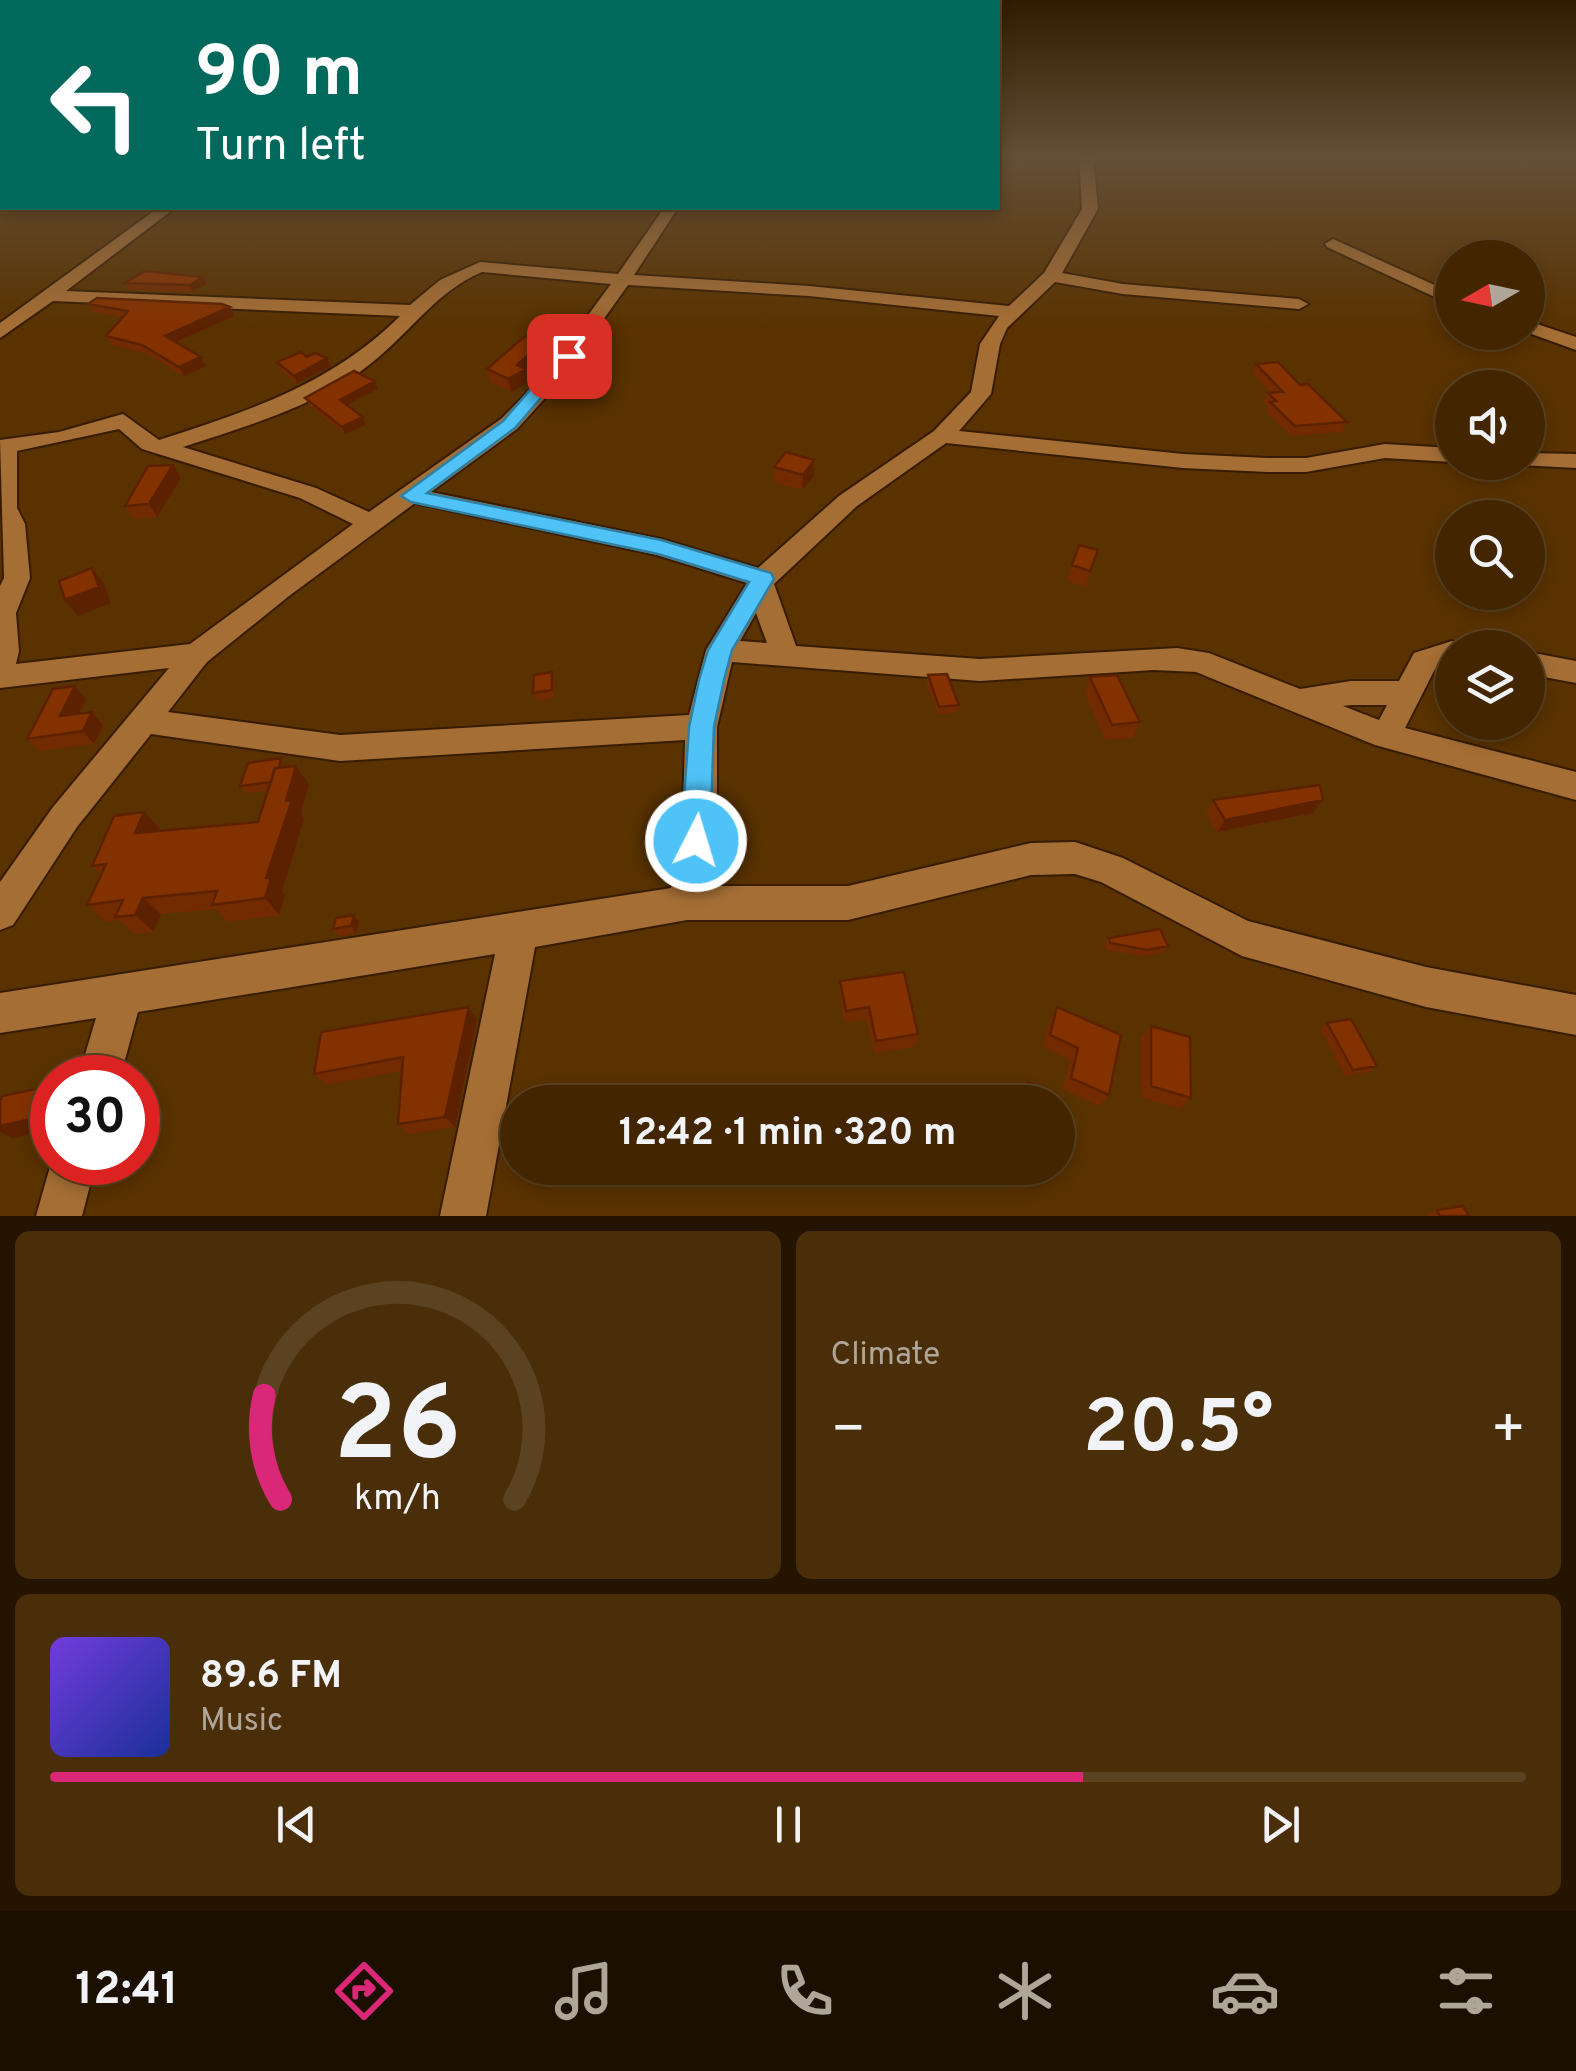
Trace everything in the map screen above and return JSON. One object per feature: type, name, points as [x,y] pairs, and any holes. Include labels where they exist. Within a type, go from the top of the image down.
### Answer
[{"type":"street","points":[[0,332],[159,214]]},
{"type":"street","points":[[0,913],[65,818],[140,720],[197,654],[509,424],[531,403],[667,214]]},
{"type":"street","points":[[687,903],[700,810],[702,727],[720,650],[761,581],[817,525],[942,436],[981,394],[990,344],[998,326],[1051,276],[1088,214]]},
{"type":"street","points":[[1333,244],[1435,292]]},
{"type":"street","points":[[159,447],[313,393],[368,357],[446,280],[480,266],[1012,312]]},
{"type":"street","points":[[1051,276],[1124,289],[1300,304]]},
{"type":"street","points":[[50,296],[412,310]]},
{"type":"street","points":[[1545,332],[1576,344]]},
{"type":"street","points":[[0,667],[5,651],[2,613],[16,578],[7,549],[13,524],[5,508],[3,446],[60,438],[123,421],[150,444],[308,492],[371,523]]},
{"type":"street","points":[[942,436],[1266,465],[1306,464],[1386,451],[1435,454]]},
{"type":"street","points":[[1545,460],[1576,461]]},
{"type":"street","points":[[411,496],[661,547],[761,581]]},
{"type":"street","points":[[761,581],[785,654]]},
{"type":"street","points":[[720,650],[860,665],[1017,670],[1174,658],[1224,668],[1386,736],[1576,786]]},
{"type":"street","points":[[0,677],[197,654]]},
{"type":"street","points":[[1386,736],[1424,660],[1435,657]]},
{"type":"street","points":[[1545,666],[1576,672]]},
{"type":"street","points":[[1302,700],[1351,693],[1410,693]]},
{"type":"street","points":[[140,720],[340,748],[702,727]]},
{"type":"street","points":[[0,1013],[687,903],[848,903],[1032,859],[1075,858],[1110,870],[1242,938],[1426,987],[1576,1016]]},
{"type":"street","points":[[462,1216],[519,931]]},
{"type":"street","points":[[105,1055],[122,996]]},
{"type":"street","points":[[59,1216],[68,1185]]},
{"type":"building","points":[[145,271],[203,277],[190,285],[125,283]]},
{"type":"building","points":[[97,298],[230,307],[165,336],[201,357],[179,367],[142,345],[106,336],[128,311],[88,304]]},
{"type":"building","points":[[525,336],[546,340],[517,365],[527,369],[508,379],[487,369]]},
{"type":"building","points":[[301,352],[307,357],[315,353],[327,358],[294,376],[277,362]]},
{"type":"building","points":[[1278,362],[1300,385],[1308,384],[1347,422],[1295,426],[1270,402],[1276,401],[1268,393],[1283,392],[1256,364]]},
{"type":"building","points":[[354,371],[375,381],[340,400],[363,417],[342,427],[305,398]]},
{"type":"building","points":[[786,452],[814,460],[803,475],[774,467]]},
{"type":"building","points":[[173,465],[149,504],[125,506],[148,466]]},
{"type":"building","points":[[1079,545],[1098,550],[1090,571],[1072,565]]},
{"type":"building","points":[[92,568],[99,587],[65,600],[59,581]]},
{"type":"building","points":[[552,672],[552,690],[533,693],[534,675]]},
{"type":"building","points":[[947,674],[959,705],[939,707],[928,675]]},
{"type":"building","points":[[1117,675],[1140,722],[1112,725],[1090,677]]},
{"type":"building","points":[[75,686],[60,716],[92,712],[83,731],[27,739],[53,689]]},
{"type":"building","points":[[281,758],[271,782],[240,786],[248,763]]},
{"type":"building","points":[[296,766],[286,801],[292,800],[266,878],[271,878],[265,898],[212,905],[217,891],[143,898],[135,915],[115,917],[123,900],[87,905],[106,864],[92,866],[114,816],[144,812],[135,833],[258,822],[275,768]]},
{"type":"building","points":[[1320,785],[1323,800],[1225,820],[1213,800]]},
{"type":"building","points":[[354,915],[351,926],[333,929],[336,918]]},
{"type":"building","points":[[1160,929],[1168,946],[1147,950],[1110,943],[1109,938]]},
{"type":"building","points":[[904,972],[918,1034],[876,1041],[869,1007],[846,1011],[840,981]]},
{"type":"building","points":[[469,1007],[445,1117],[398,1124],[403,1057],[314,1074],[321,1032]]},
{"type":"building","points":[[1057,1007],[1121,1035],[1109,1095],[1071,1078],[1078,1048],[1050,1035]]},
{"type":"building","points":[[1351,1019],[1377,1066],[1353,1070],[1327,1023]]},
{"type":"building","points":[[1151,1026],[1190,1037],[1191,1098],[1151,1086]]},
{"type":"building","points":[[30,1090],[30,1119],[0,1126],[2,1096]]},
{"type":"building","points":[[1463,1206],[1469,1216],[1440,1216],[1437,1210]]},
{"type":"route","points":[[569,356],[509,424],[411,496],[661,547],[763,579],[720,650],[712,680],[702,727],[696,841]]}]
